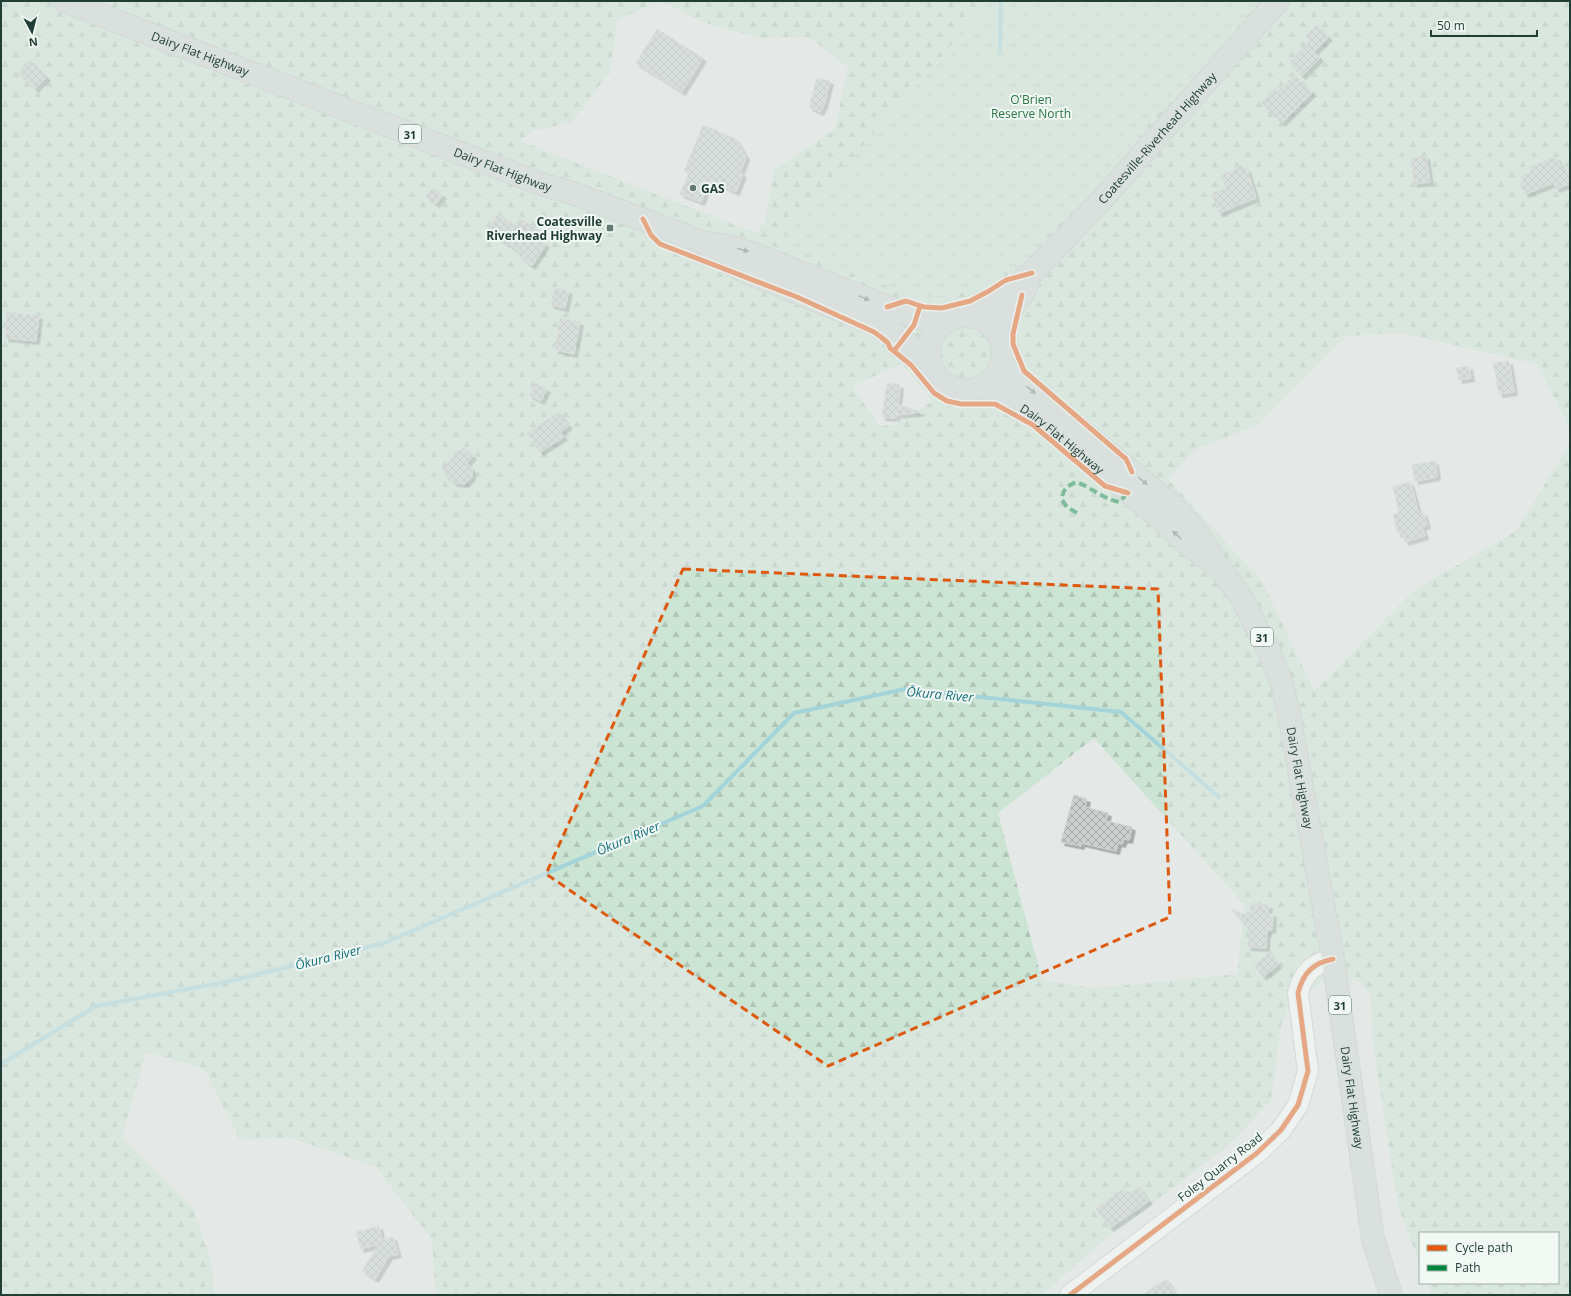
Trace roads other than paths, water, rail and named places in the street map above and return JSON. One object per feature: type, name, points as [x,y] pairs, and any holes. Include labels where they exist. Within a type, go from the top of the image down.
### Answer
[{"type":"main road","name":"Dairy Flat Highway","points":[[64,1],[112,21],[540,184],[570,192],[705,243],[727,262],[744,272],[891,331],[929,358]]},
{"type":"main road","name":"Coatesville-Riverhead Highway","points":[[975,317],[1032,273],[1098,204],[1278,1]]},
{"type":"main road","points":[[705,243],[728,246],[751,253],[893,309],[941,325]]},
{"type":"main road","name":"Coatesville-Riverhead Highway","points":[[996,330],[1022,295],[1032,273]]},
{"type":"main road","points":[[957,317],[975,317],[987,322],[996,330],[1002,347],[1001,365],[995,376],[986,384],[975,389],[962,390],[951,387],[941,380],[933,370],[929,358],[932,341],[941,325],[957,317]]},
{"type":"main road","points":[[1001,365],[1169,502],[1193,528],[1219,567]]},
{"type":"main road","name":"Dairy Flat Highway","points":[[986,384],[1040,420],[1156,515],[1185,542],[1219,567],[1240,595],[1270,653],[1282,684],[1289,714],[1333,959],[1373,1239],[1391,1295]]},
{"type":"street","name":"Foley Quarry Road","points":[[1070,1295],[1257,1153],[1281,1130],[1298,1105],[1308,1071],[1298,993],[1300,983],[1310,968],[1321,961],[1333,959]]},
{"type":"waterway","points":[[1000,51],[1001,1]]},
{"type":"waterway","name":"Ōkura River","points":[[1,1064],[96,1006],[226,982],[384,943],[703,806],[794,713],[905,689],[1121,712],[1219,797]]},
{"type":"place","name":"GAS","points":[[693,188]]},
{"type":"place","name":"Coatesville Riverhead Highway","points":[[610,228]]},
{"type":"park label","name":"O'Brien Reserve North","points":[[1031,106]]}]
